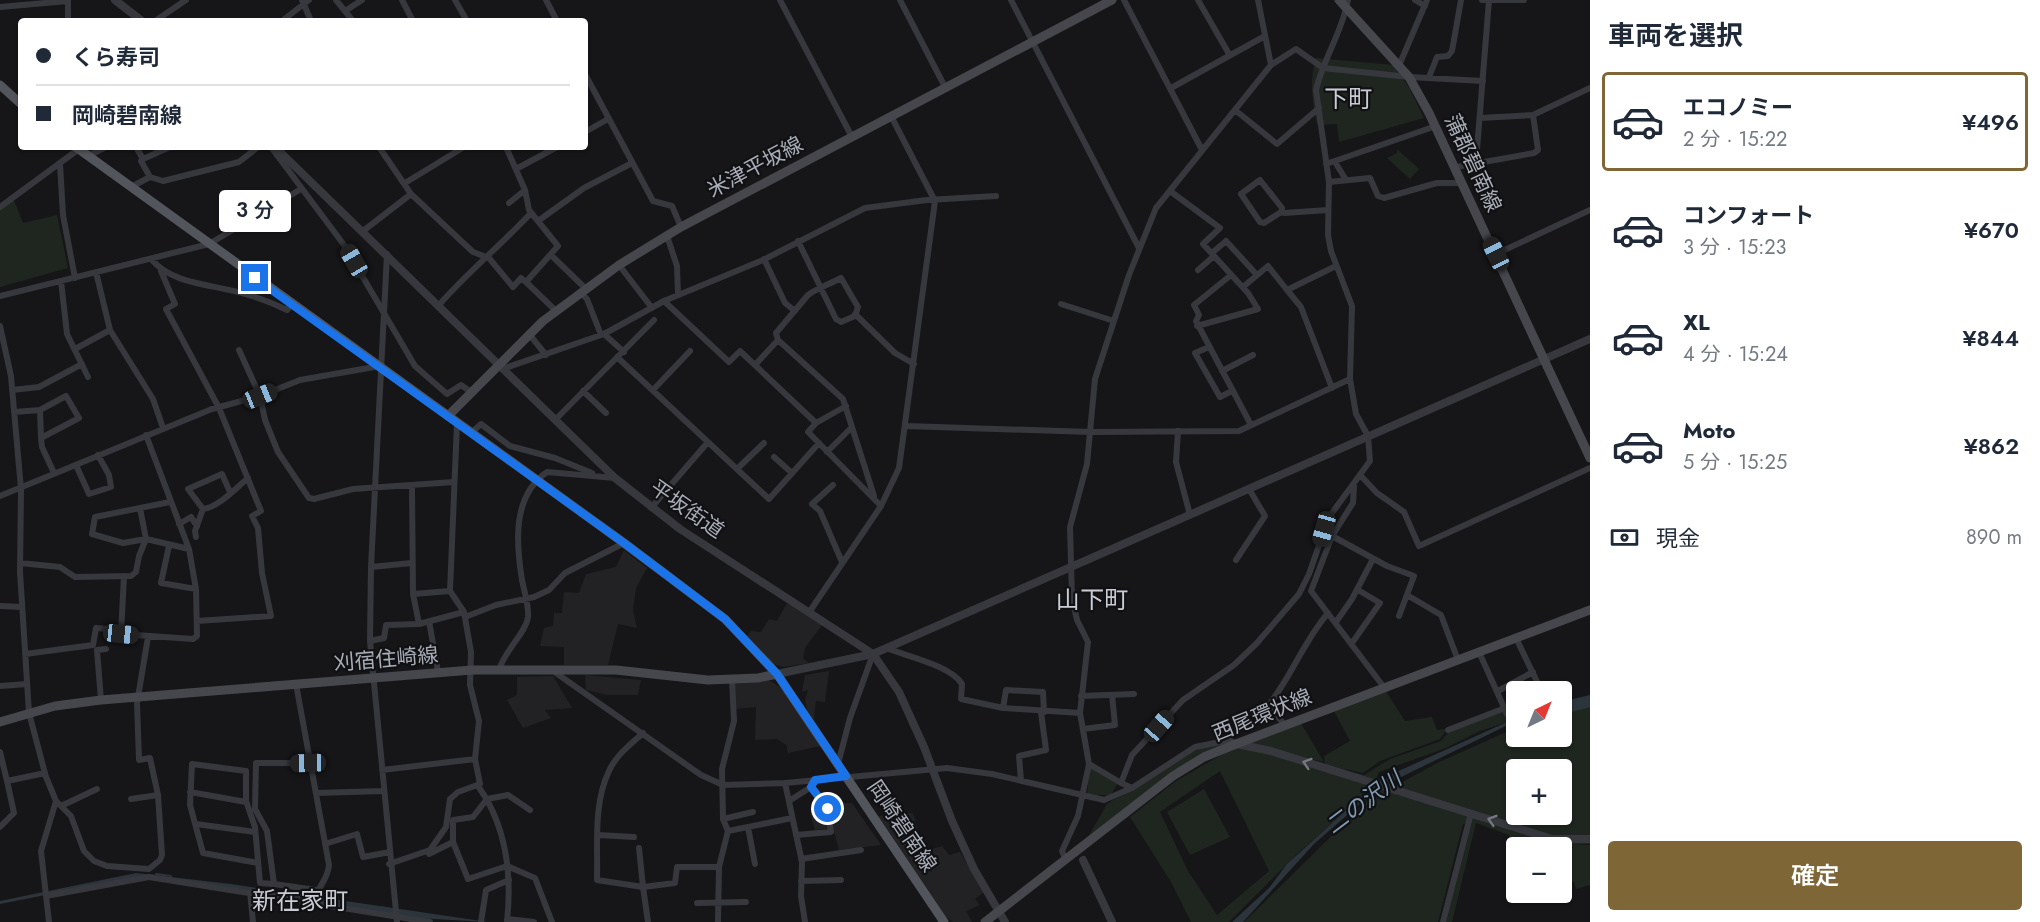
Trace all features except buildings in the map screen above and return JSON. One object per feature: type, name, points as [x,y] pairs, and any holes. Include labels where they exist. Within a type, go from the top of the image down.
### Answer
[{"type":"main road","name":"米津平坂線","points":[[448,416],[471,392],[502,366],[529,334],[583,290],[619,265],[681,227],[1112,0]]},
{"type":"main road","name":"蒲郡碧南線","points":[[1339,0],[1347,5],[1409,77],[1436,126],[1590,458]]},
{"type":"main road","points":[[0,85],[18,101]]},
{"type":"main road","name":"岡崎碧南線","points":[[80,150],[624,543],[725,619],[777,674],[944,922]]},
{"type":"main road","name":"西尾環状線","points":[[985,922],[1066,860],[1081,856],[1173,776],[1204,758],[1383,686],[1590,610]]},
{"type":"main road","name":"刈宿住崎線","points":[[0,722],[55,706],[101,700],[438,672],[616,670],[680,678],[732,679],[777,674]]},
{"type":"street","points":[[115,0],[138,18]]},
{"type":"street","points":[[159,18],[186,0]]},
{"type":"street","points":[[285,18],[302,3],[309,0]]},
{"type":"street","points":[[336,0],[351,18]]},
{"type":"street","points":[[345,11],[362,0]]},
{"type":"street","points":[[402,0],[411,18]]},
{"type":"street","points":[[454,0],[465,18]]},
{"type":"street","points":[[546,0],[555,18]]},
{"type":"street","points":[[780,0],[852,137]]},
{"type":"street","points":[[900,0],[945,87]]},
{"type":"street","points":[[1011,0],[1139,249]]},
{"type":"street","points":[[1124,0],[1202,150]]},
{"type":"street","points":[[1198,0],[1229,54]]},
{"type":"street","points":[[1258,0],[1271,65]]},
{"type":"street","points":[[1397,64],[1401,61],[1426,3],[1415,0]]},
{"type":"street","points":[[1429,77],[1437,57],[1448,56],[1452,51],[1461,0]]},
{"type":"street","points":[[1476,162],[1487,0],[1524,0]]},
{"type":"street","points":[[0,7],[9,4],[68,1],[68,18]]},
{"type":"street","points":[[302,3],[310,18]]},
{"type":"street","points":[[1121,783],[1132,755],[1183,700],[1234,665],[1257,643],[1299,594],[1309,574],[1329,517],[1354,486],[1370,460],[1368,436],[1356,414],[1350,379],[1352,306],[1336,266],[1328,235],[1329,182],[1316,90],[1323,68],[1335,47],[1347,5]]},
{"type":"street","points":[[1171,88],[1265,36]]},
{"type":"street","points":[[1066,860],[1062,851],[1083,797],[1089,764],[1080,713],[1088,642],[1077,620],[1072,598],[1070,527],[1087,464],[1095,379],[1139,249],[1156,208],[1271,65],[1296,48],[1323,68],[1409,77],[1483,81]]},
{"type":"street","points":[[588,80],[653,201],[672,206],[681,227]]},
{"type":"street","points":[[1480,118],[1533,115],[1590,88]]},
{"type":"street","points":[[1235,110],[1277,144],[1319,108]]},
{"type":"street","points":[[1456,167],[1538,150],[1533,115]]},
{"type":"street","points":[[810,611],[881,506],[899,468],[906,426],[935,201],[891,116]]},
{"type":"street","points":[[588,130],[608,119]]},
{"type":"street","points":[[1326,164],[1436,126]]},
{"type":"street","points":[[0,207],[60,164],[75,150]]},
{"type":"street","points":[[88,156],[100,150]]},
{"type":"street","points":[[138,150],[150,177],[163,182],[239,162],[254,150]]},
{"type":"street","points":[[143,159],[163,150]]},
{"type":"street","points":[[275,150],[301,189],[344,245],[416,366],[447,394],[461,385],[471,392]]},
{"type":"street","points":[[276,150],[502,366],[546,355],[603,334],[664,301],[764,259],[866,208],[927,200],[996,196]]},
{"type":"street","points":[[382,150],[411,194],[472,252],[489,258],[513,287],[521,278],[556,311]]},
{"type":"street","points":[[405,183],[456,150]]},
{"type":"street","points":[[507,150],[525,190],[531,213],[558,246],[526,282]]},
{"type":"street","points":[[516,169],[551,150]]},
{"type":"street","points":[[1335,162],[1346,180]]},
{"type":"street","points":[[538,221],[584,188],[632,163]]},
{"type":"street","points":[[60,164],[63,215],[75,278]]},
{"type":"street","points":[[131,187],[150,177]]},
{"type":"street","points":[[1329,182],[1370,178],[1378,196],[1384,198],[1437,183],[1462,183]]},
{"type":"street","points":[[1282,212],[1282,208],[1260,180],[1241,194],[1260,222],[1264,224],[1282,212],[1328,210]]},
{"type":"street","points":[[0,296],[209,243],[301,189]]},
{"type":"street","points":[[509,203],[525,190]]},
{"type":"street","points":[[1170,190],[1220,228],[1203,244],[1243,286],[1258,309],[1197,326]]},
{"type":"street","points":[[363,231],[411,194]]},
{"type":"street","points":[[1496,254],[1590,210]]},
{"type":"street","points":[[439,305],[465,275],[489,258],[531,213]]},
{"type":"street","points":[[667,236],[677,266],[678,295]]},
{"type":"street","points":[[1198,270],[1226,241],[1257,275]]},
{"type":"street","points":[[798,242],[821,288],[839,322],[855,314],[858,307],[843,279],[821,288],[810,293],[776,333],[778,340],[843,399],[875,498]]},
{"type":"street","points":[[387,254],[382,309],[370,641],[397,920]]},
{"type":"street","points":[[551,255],[583,290],[603,334],[624,352]]},
{"type":"street","points":[[151,259],[161,271],[175,304],[166,309],[219,408],[261,510],[252,516],[258,528],[262,573],[271,616],[197,621]]},
{"type":"street","points":[[764,259],[785,303],[795,311]]},
{"type":"street","points":[[619,265],[652,308]]},
{"type":"street","points":[[1243,286],[1268,266],[1301,307],[1332,388]]},
{"type":"street","points":[[1287,290],[1336,266]]},
{"type":"street","points":[[161,271],[212,289],[240,292],[287,310],[292,304]]},
{"type":"street","points":[[96,272],[110,330],[153,399],[163,428]]},
{"type":"street","points":[[1231,274],[1194,305],[1199,315],[1196,321],[1251,426]]},
{"type":"street","points":[[61,281],[67,334],[88,377]]},
{"type":"street","points":[[664,301],[729,362],[740,351],[816,423]]},
{"type":"street","points":[[1061,304],[1114,321]]},
{"type":"street","points":[[855,314],[895,353],[914,364]]},
{"type":"street","points":[[556,419],[654,320]]},
{"type":"street","points":[[0,326],[12,390],[21,489],[21,607],[29,713],[45,773],[59,804],[71,816],[84,851],[94,861],[107,866],[149,869],[160,860],[163,850],[158,795],[150,758],[139,760],[138,697],[148,637]]},
{"type":"street","points":[[75,349],[110,330]]},
{"type":"street","points":[[529,334],[546,355]]},
{"type":"street","points":[[777,674],[873,654],[1368,436],[1545,361],[1590,339]]},
{"type":"street","points":[[755,365],[778,340]]},
{"type":"street","points":[[1209,347],[1195,353],[1220,397],[1232,391]]},
{"type":"street","points":[[239,350],[260,396],[278,452],[309,498],[314,499],[353,489],[412,487],[454,482]]},
{"type":"street","points":[[653,390],[690,351]]},
{"type":"street","points":[[1222,371],[1253,355]]},
{"type":"street","points":[[617,357],[769,500],[819,443]]},
{"type":"street","points":[[12,390],[39,387],[82,364]]},
{"type":"street","points":[[0,496],[163,428],[260,396],[300,380],[380,366]]},
{"type":"street","name":"平坂街道","points":[[502,366],[615,478],[651,508],[873,654]]},
{"type":"street","points":[[906,426],[1091,432],[1239,431],[1350,379]]},
{"type":"street","points":[[583,391],[606,412]]},
{"type":"street","points":[[14,411],[40,410],[66,396],[79,418],[41,438]]},
{"type":"street","points":[[846,406],[816,423],[808,432],[881,506]]},
{"type":"street","points":[[40,410],[42,447],[54,474]]},
{"type":"street","points":[[457,423],[450,591],[465,615],[472,670],[470,685],[479,721],[476,759],[480,784],[478,786]]},
{"type":"street","points":[[471,433],[479,423],[510,446],[555,458],[604,477]]},
{"type":"street","points":[[828,452],[852,427]]},
{"type":"street","points":[[1178,431],[1176,462],[1190,515]]},
{"type":"street","points":[[124,576],[121,634],[193,639],[199,633],[196,589],[189,549],[146,435]]},
{"type":"street","points":[[651,508],[708,442]]},
{"type":"street","points":[[737,469],[764,443]]},
{"type":"street","points":[[76,465],[89,494],[111,487],[109,475],[98,455]]},
{"type":"street","points":[[774,457],[792,473]]},
{"type":"street","points":[[1360,475],[1377,494],[1404,512],[1419,546],[1590,468]]},
{"type":"street","points":[[499,670],[504,655],[525,627],[528,615],[520,556],[519,510],[538,481],[547,472],[615,478]]},
{"type":"street","points":[[203,509],[188,489],[222,474],[230,492]]},
{"type":"street","points":[[196,537],[203,509],[248,478]]},
{"type":"street","points":[[833,484],[812,504],[820,512],[842,562]]},
{"type":"street","points":[[1354,486],[1353,503],[1332,536],[1311,591],[1383,686]]},
{"type":"street","points":[[412,487],[413,594],[419,624]]},
{"type":"street","points":[[1236,560],[1265,516],[1249,489]]},
{"type":"street","points":[[170,502],[95,517],[92,534],[123,543],[146,539],[189,549]]},
{"type":"street","points":[[20,563],[60,567],[75,577],[124,576],[136,573],[139,556],[146,539],[140,508]]},
{"type":"street","points":[[179,524],[191,517],[197,526]]},
{"type":"street","points":[[1332,536],[1373,559],[1414,576],[1399,616]]},
{"type":"street","points":[[370,641],[384,638],[386,625],[419,624],[525,600],[549,590],[565,573],[624,543]]},
{"type":"street","points":[[169,546],[160,583],[196,589]]},
{"type":"street","points":[[1336,622],[1358,590],[1373,559]]},
{"type":"street","points":[[371,567],[412,563]]},
{"type":"street","points":[[1352,643],[1380,603],[1358,590]]},
{"type":"street","points":[[413,594],[450,591]]},
{"type":"street","points":[[1407,595],[1438,612],[1458,660]]},
{"type":"street","points":[[0,606],[21,607]]},
{"type":"street","points":[[1285,725],[1268,706],[1284,686],[1314,630],[1328,613]]},
{"type":"street","points":[[429,621],[438,672]]},
{"type":"street","points":[[25,654],[93,645],[96,628],[120,630]]},
{"type":"street","points":[[1516,638],[1537,681]]},
{"type":"street","points":[[886,648],[940,667],[957,677],[962,684],[961,699],[1003,708],[1080,713]]},
{"type":"street","points":[[101,700],[97,650],[106,649]]},
{"type":"street","points":[[1448,730],[1506,711],[1479,651]]},
{"type":"street","points":[[838,764],[850,718],[873,654]]},
{"type":"street","points":[[873,654],[899,692],[974,869],[1005,922]]},
{"type":"street","points":[[555,670],[556,673],[701,775],[723,785],[785,783],[932,768],[981,772],[1104,800],[1132,788],[1195,747],[1230,740],[1236,744],[1271,752],[1552,839],[1590,839]]},
{"type":"street","points":[[1498,691],[1533,672]]},
{"type":"street","points":[[718,922],[719,867],[728,831],[723,819],[722,769],[734,721],[732,679]]},
{"type":"street","points":[[0,686],[27,684]]},
{"type":"street","points":[[296,684],[308,763],[325,844],[328,874],[316,890],[315,905]]},
{"type":"street","points":[[1003,708],[1006,690],[1043,692],[1042,712],[1046,750],[1019,756],[1022,781]]},
{"type":"street","points":[[1081,696],[1134,694]]},
{"type":"street","points":[[1083,729],[1115,724],[1112,695]]},
{"type":"street","points":[[643,733],[622,752],[609,770],[599,804],[597,880],[643,887],[675,883],[677,867],[719,867]]},
{"type":"street","points":[[0,752],[14,813],[0,827]]},
{"type":"street","points":[[382,770],[476,759]]},
{"type":"street","points":[[274,884],[267,831],[255,809],[256,763],[308,763]]},
{"type":"street","points":[[258,863],[203,853],[190,792],[192,764],[246,771],[246,802],[255,832],[260,883],[316,890]]},
{"type":"street","points":[[1089,764],[1132,788]]},
{"type":"street","points":[[8,781],[45,773]]},
{"type":"street","points":[[789,801],[811,787],[815,780]]},
{"type":"street","points":[[785,783],[801,859],[805,922]]},
{"type":"street","points":[[478,786],[498,820],[509,880],[507,921],[534,922]]},
{"type":"street","points":[[390,864],[430,850],[446,827],[450,800],[458,792],[478,786]]},
{"type":"street","points":[[796,835],[831,832],[828,809],[811,787]]},
{"type":"street","points":[[49,922],[41,851],[59,804],[97,789]]},
{"type":"street","points":[[316,793],[383,791]]},
{"type":"street","points":[[190,792],[246,802]]},
{"type":"street","points":[[131,799],[158,795]]},
{"type":"street","points":[[530,810],[508,795],[487,799],[473,817],[453,820],[453,842],[468,879],[507,866],[535,878],[552,922]]},
{"type":"street","points":[[723,819],[753,812]]},
{"type":"street","points":[[1443,922],[1471,813]]},
{"type":"street","points":[[728,831],[792,818]]},
{"type":"street","points":[[196,824],[255,832]]},
{"type":"street","points":[[748,827],[755,864]]},
{"type":"street","points":[[325,844],[357,834],[363,857],[390,852]]},
{"type":"street","points":[[598,835],[634,837]]},
{"type":"street","points":[[428,855],[453,842]]},
{"type":"street","points":[[639,849],[648,922]]},
{"type":"street","points":[[801,859],[861,850]]},
{"type":"street","points":[[1081,856],[1112,922]]},
{"type":"street","points":[[149,869],[149,877]]},
{"type":"street","points":[[46,896],[149,877],[250,892],[397,920],[425,922]]},
{"type":"street","points":[[481,922],[486,890],[509,880]]},
{"type":"street","points":[[801,881],[841,880]]},
{"type":"street","points":[[250,892],[253,922]]},
{"type":"street","points":[[697,903],[719,900],[746,902]]},
{"type":"shaded area","points":[[1316,58],[1394,65],[1410,89],[1424,118],[1339,142],[1337,124],[1317,125],[1312,92],[1312,75]]},
{"type":"shaded area","points":[[1397,149],[1419,169],[1410,179],[1387,158],[1397,153]]},
{"type":"shaded area","points":[[13,198],[23,223],[57,215],[68,268],[0,287],[0,207]]},
{"type":"shaded area","points":[[624,550],[647,568],[636,588],[633,610],[637,628],[618,624],[608,665],[564,665],[564,647],[540,646],[544,628],[553,626],[554,613],[562,613],[564,592],[579,593],[586,574],[616,567]]},
{"type":"shaded area","points":[[787,603],[822,625],[805,648],[803,658],[809,663],[784,667],[772,664],[747,636],[751,631],[761,632],[769,619],[777,621]]},
{"type":"shaded area","points":[[829,671],[825,702],[816,701],[814,721],[808,714],[805,700],[808,690],[802,692],[805,675]]},
{"type":"shaded area","points":[[585,675],[641,680],[638,695],[607,695],[586,690]]},
{"type":"shaded area","points":[[553,676],[572,708],[545,710],[551,718],[523,728],[507,700],[517,695],[517,677]]},
{"type":"shaded area","points":[[769,680],[781,688],[821,746],[788,753],[786,745],[777,739],[755,740],[756,707],[736,709],[735,683]]},
{"type":"shaded area","points":[[1386,691],[1405,721],[1432,717],[1437,730],[1447,729],[1440,739],[1380,761],[1363,773],[1334,767],[1364,775],[1390,759],[1441,741],[1450,730],[1506,711],[1506,722],[1480,731],[1446,748],[1379,772],[1377,777],[1397,785],[1437,763],[1506,732],[1506,747],[1572,747],[1572,703],[1590,697],[1590,844],[1574,845],[1590,845],[1590,885],[1576,889],[1574,882],[1572,882],[1572,837],[1509,837],[1476,823],[1452,922],[1444,922],[1470,823],[1463,824],[1438,922],[1244,922],[1370,798],[1376,796],[1367,792],[1297,854],[1229,922],[1191,922],[1171,882],[1130,817],[1176,781],[1235,747],[1301,723],[1324,762],[1307,758],[1325,764],[1324,756],[1350,741],[1334,711]],"holes":[[[1220,771],[1269,871],[1217,915],[1188,871],[1160,812]]]},
{"type":"shaded area","name":"二の沢川","points":[[1506,723],[1506,726],[1395,780],[1362,802],[1314,844],[1243,922],[1232,922],[1269,888],[1287,864],[1373,786],[1392,774]]},
{"type":"shaded area","points":[[1224,743],[1160,781],[1088,837],[1107,804],[1132,791],[1195,750]]},
{"type":"shaded area","points":[[1090,767],[1117,784],[1111,795],[1087,795]]},
{"type":"shaded area","points":[[1204,789],[1230,837],[1190,855],[1167,812]]},
{"type":"shaded area","points":[[830,803],[852,803],[881,845],[839,850],[833,828],[815,830],[810,813],[824,811]]},
{"type":"shaded area","points":[[913,813],[922,844],[932,849],[942,846],[949,855],[960,852],[984,892],[975,899],[980,905],[966,911],[972,922],[953,922],[946,917],[878,816]]},
{"type":"shaded area","points":[[136,873],[231,884],[488,922],[415,918],[146,875],[0,904],[0,901]]},
{"type":"waterway","name":"二の沢川","points":[[1572,706],[1590,701]]},
{"type":"waterway","points":[[156,874],[171,876]]},
{"type":"district","name":"下町","points":[[1348,99]]},
{"type":"district","name":"山下町","points":[[1092,600]]},
{"type":"district","name":"新在家町","points":[[300,901]]},
{"type":"route","points":[[255,278],[624,543],[725,619],[777,674],[846,776],[815,780],[811,787],[828,809]]}]
